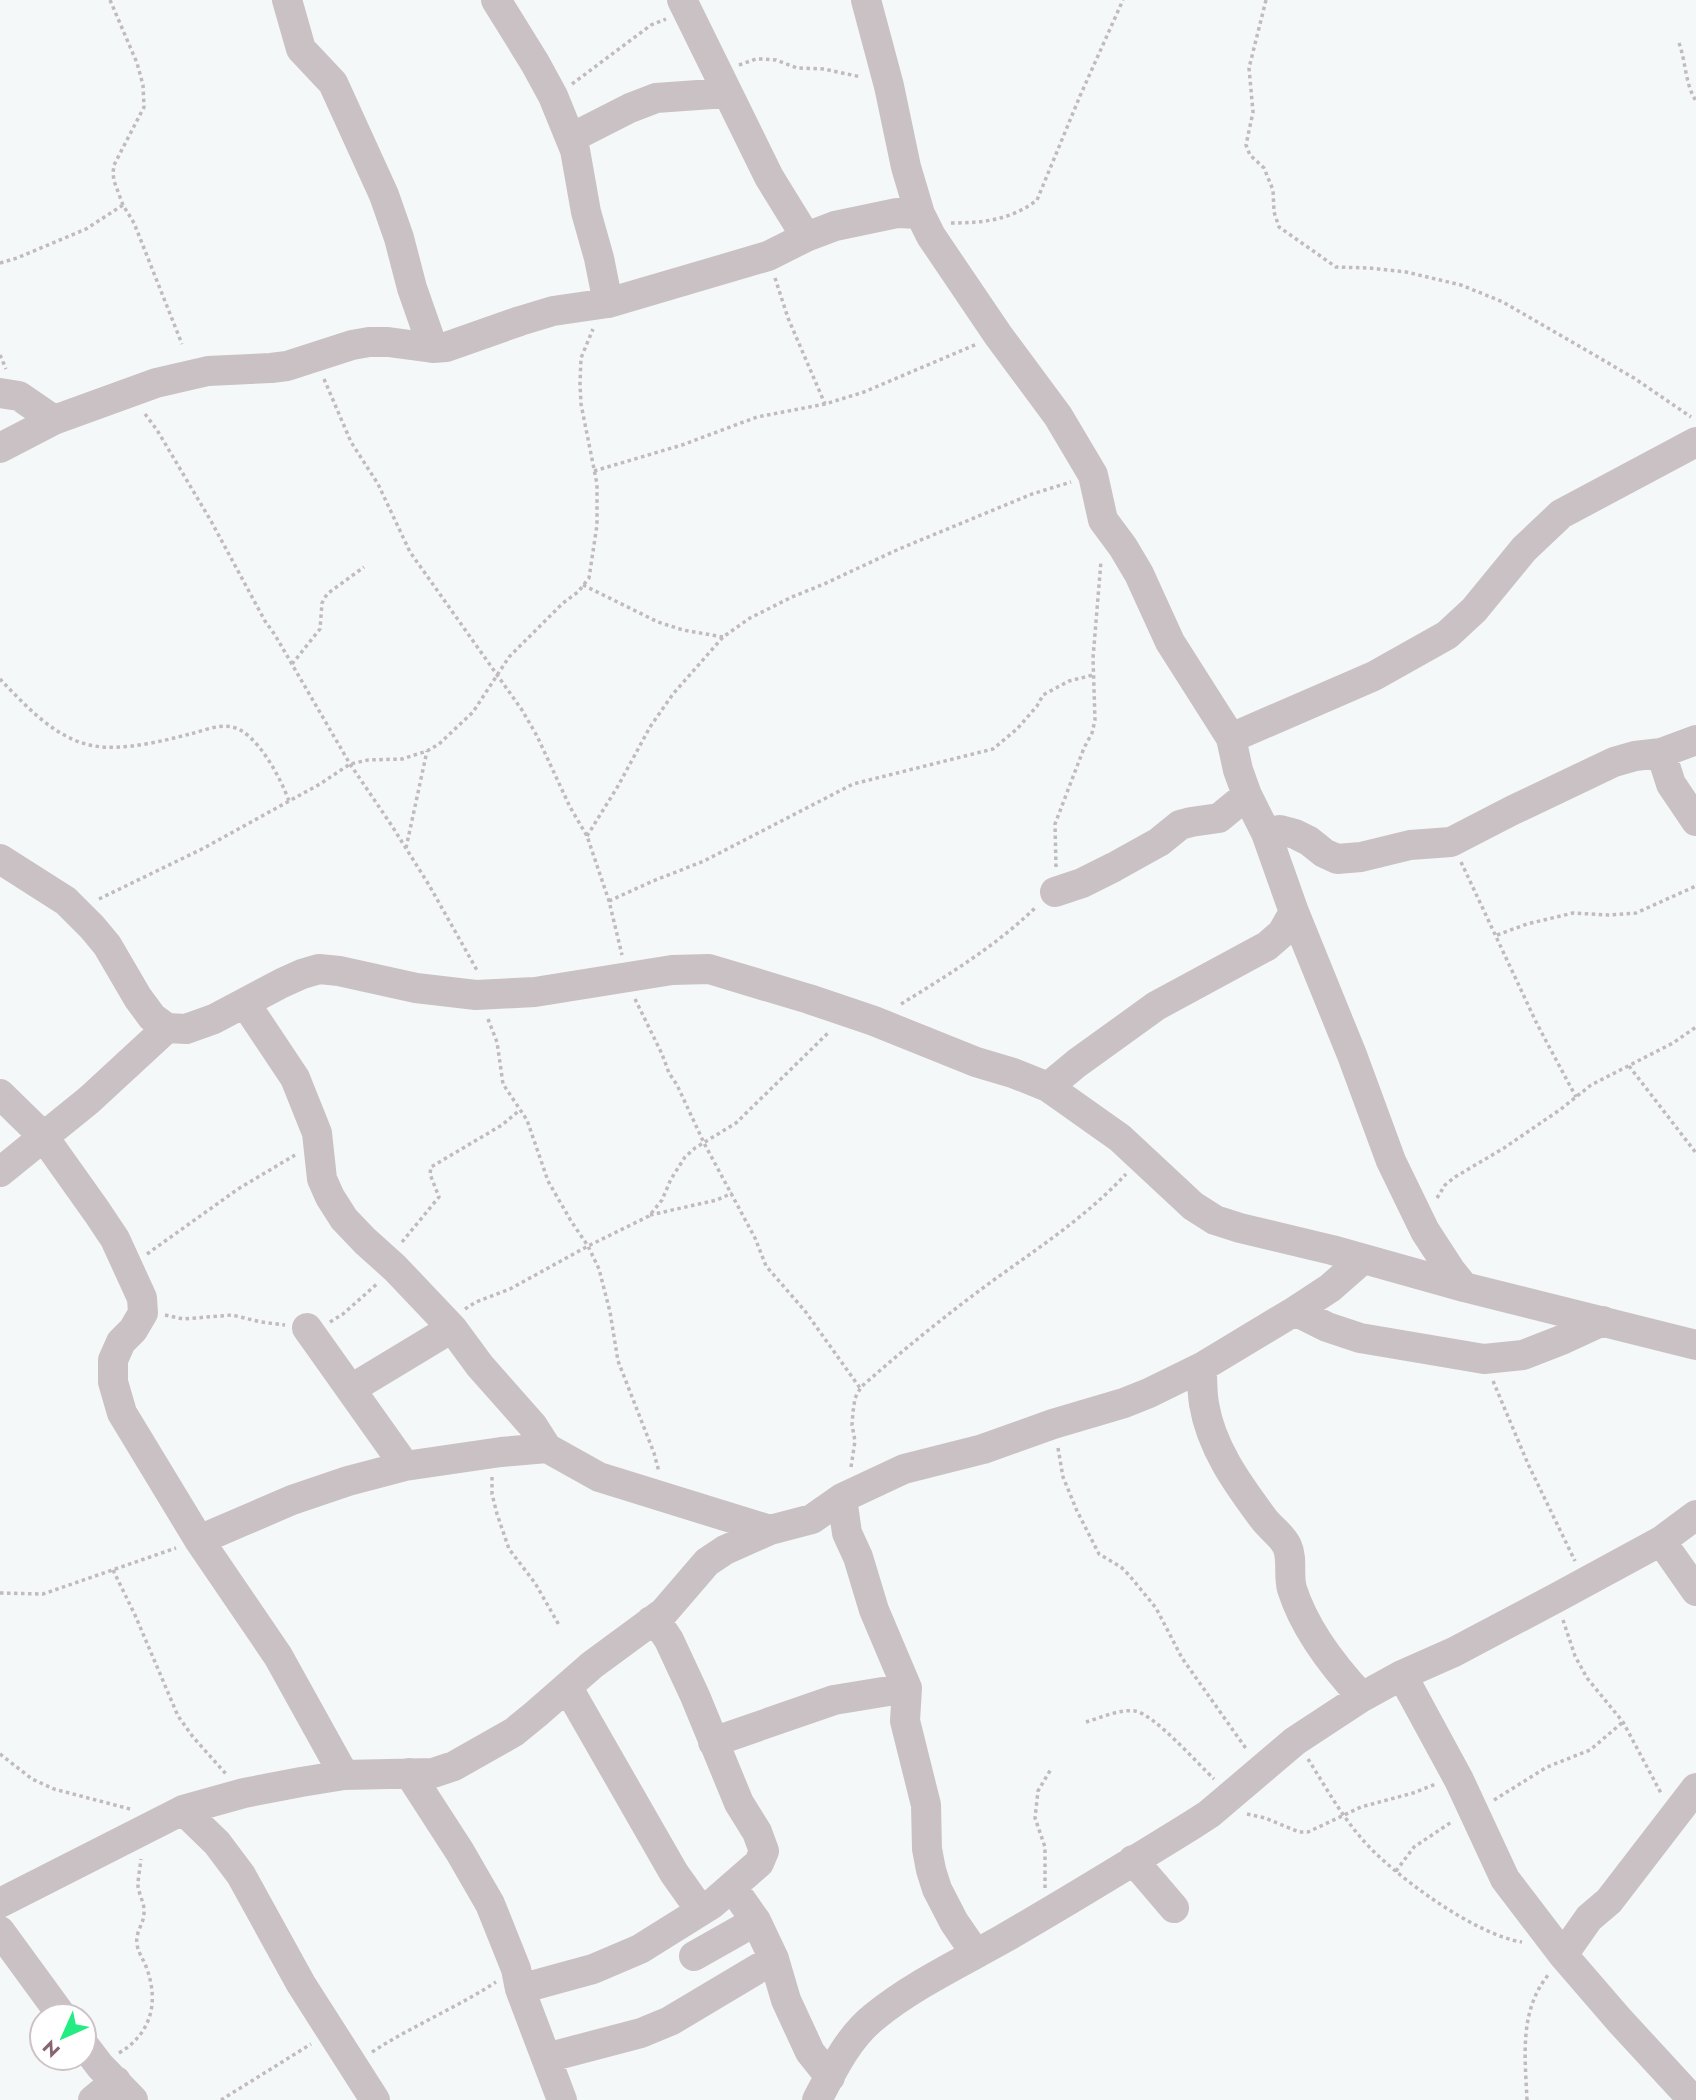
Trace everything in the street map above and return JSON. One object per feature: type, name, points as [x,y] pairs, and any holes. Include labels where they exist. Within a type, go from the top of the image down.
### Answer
[{"type":"street","points":[[287,0],[301,49],[333,83],[384,195],[433,348]]},
{"type":"street","points":[[496,0],[553,96],[571,138],[608,303]]},
{"type":"street","points":[[866,0],[920,214],[931,236],[998,335],[1058,416],[1093,475],[1103,520],[1124,547],[1170,642],[1231,738],[1247,795],[1266,833],[1391,1161],[1425,1231],[1464,1287]]},
{"type":"street","points":[[685,7],[769,177],[806,237]]},
{"type":"street","points":[[571,138],[656,98],[722,84]]},
{"type":"street","points":[[0,448],[54,420],[156,383],[208,371],[271,368],[314,359],[352,345],[369,342],[388,341],[433,348],[446,347],[520,321],[553,312],[608,303],[768,256],[835,226],[897,213],[920,214]]},
{"type":"street","points":[[0,393],[19,396],[54,420]]},
{"type":"street","points":[[1231,738],[1374,676],[1447,635],[1474,610],[1524,548],[1561,514],[1696,442]]},
{"type":"street","points":[[1266,833],[1280,830],[1295,834],[1337,859],[1361,858],[1410,845],[1451,842],[1614,762],[1661,753],[1696,740]]},
{"type":"street","points":[[1661,753],[1671,784],[1696,821]]},
{"type":"street","points":[[1055,892],[1082,883],[1114,867],[1159,842],[1180,825],[1219,818],[1247,795]]},
{"type":"street","points":[[0,859],[66,901],[75,910],[107,945],[152,1017],[167,1028],[186,1029],[214,1019],[302,974],[319,969],[416,988],[484,995],[535,992],[672,970],[709,969],[770,986],[861,1017],[956,1055],[1048,1087],[1120,1138],[1193,1206],[1215,1220],[1464,1287],[1696,1345]]},
{"type":"street","points":[[1048,1087],[1156,1006],[1267,946],[1282,933],[1294,912]]},
{"type":"street","points":[[245,1003],[295,1078],[317,1133],[322,1180],[344,1219],[452,1328],[548,1448],[599,1477],[770,1530]]},
{"type":"street","points":[[0,1172],[89,1100],[167,1028]]},
{"type":"street","points":[[0,1094],[43,1136],[115,1239],[142,1297],[143,1314],[121,1342],[113,1360],[113,1382],[122,1413],[199,1540],[278,1656],[344,1775]]},
{"type":"street","points":[[0,1903],[163,1821],[244,1793],[344,1775],[433,1773],[454,1766],[514,1732],[592,1665],[664,1612],[708,1562],[726,1550],[770,1530],[812,1519],[842,1498],[904,1469],[983,1449],[1124,1403],[1202,1367],[1330,1288],[1362,1260]]},
{"type":"street","points":[[1295,1311],[1327,1327],[1360,1338],[1484,1359],[1523,1355],[1603,1321]]},
{"type":"street","points":[[307,1328],[405,1466]]},
{"type":"street","points":[[351,1389],[452,1328]]},
{"type":"street","points":[[1202,1367],[1203,1403],[1211,1432],[1226,1465],[1265,1522],[1289,1549],[1291,1584],[1297,1603],[1339,1673],[1362,1697]]},
{"type":"street","points":[[199,1540],[292,1500],[348,1481],[405,1466],[548,1448]]},
{"type":"street","points":[[842,1498],[847,1533],[858,1558],[869,1598],[907,1688],[905,1721],[926,1805],[927,1849],[931,1870],[954,1923],[976,1954]]},
{"type":"street","points":[[823,2088],[836,2062],[855,2036],[873,2018],[919,1987],[1209,1814],[1295,1741],[1362,1697],[1584,1583],[1661,1541],[1696,1515]]},
{"type":"street","points":[[1661,1541],[1696,1591]]},
{"type":"street","points":[[518,1979],[593,1969],[669,1933],[732,1887],[759,1863],[764,1851],[757,1832],[739,1803],[669,1640],[659,1625],[651,1620]]},
{"type":"street","points":[[1402,1675],[1459,1780],[1505,1879],[1559,1951],[1693,2100]]},
{"type":"street","points":[[568,1688],[674,1873],[701,1911]]},
{"type":"street","points":[[713,1742],[834,1700],[907,1688]]},
{"type":"street","points":[[409,1773],[491,1904],[562,2100]]},
{"type":"street","points":[[1559,1951],[1589,1918],[1609,1901],[1696,1788]]},
{"type":"street","points":[[163,1821],[217,1843],[241,1875],[301,1984],[375,2100]]},
{"type":"street","points":[[1133,1860],[1174,1908]]},
{"type":"street","points":[[732,1887],[756,1921],[774,1959],[786,2000],[823,2088]]},
{"type":"street","points":[[694,1956],[756,1921]]},
{"type":"street","points":[[0,1931],[52,2002]]},
{"type":"street","points":[[546,2058],[641,2033],[670,2021],[774,1959]]},
{"type":"street","points":[[93,2100],[108,2073]]},
{"type":"path","points":[[110,0],[137,63],[145,102],[114,165],[114,181],[123,205],[134,223],[182,344]]},
{"type":"path","points":[[920,214],[948,223],[982,223],[1007,217],[1037,201],[1123,0]]},
{"type":"path","points":[[1266,0],[1250,68],[1252,112],[1246,145],[1250,155],[1264,168],[1273,190],[1279,227],[1336,267],[1406,272],[1461,285],[1503,302],[1634,378],[1696,420]]},
{"type":"path","points":[[553,96],[651,25],[667,19],[685,7]]},
{"type":"path","points":[[1679,44],[1690,92],[1696,101]]},
{"type":"path","points":[[722,84],[744,63],[764,59],[776,60],[795,68],[842,72],[889,86]]},
{"type":"path","points":[[0,263],[86,229],[123,205]]},
{"type":"path","points":[[768,256],[788,318],[825,404]]},
{"type":"path","points":[[75,910],[161,870],[320,784],[350,764],[368,760],[402,759],[439,744],[472,712],[509,657],[578,592],[589,578],[597,524],[597,484],[581,404],[581,358],[608,303]]},
{"type":"path","points":[[594,471],[681,445],[757,417],[825,404],[877,387],[998,335]]},
{"type":"path","points":[[314,359],[351,442],[378,484],[410,552],[522,710],[587,836],[609,901],[625,979],[704,1143],[757,1242],[766,1266],[806,1311],[860,1388]]},
{"type":"path","points":[[129,393],[157,430],[211,521],[264,621],[350,764],[406,848],[465,951],[484,995],[497,1042],[503,1084],[527,1120],[548,1181],[599,1269],[618,1361],[654,1453],[666,1498]]},
{"type":"path","points":[[587,836],[650,726],[673,694],[723,637],[750,618],[792,597],[899,549],[1032,494],[1093,475]]},
{"type":"path","points":[[649,1216],[662,1200],[685,1157],[736,1123],[861,1017],[951,974],[1015,928],[1055,892],[1055,824],[1095,720],[1093,675],[1101,557]]},
{"type":"path","points":[[292,664],[320,629],[325,597],[345,579],[363,568]]},
{"type":"path","points":[[583,585],[658,622],[683,631],[723,637]]},
{"type":"path","points":[[609,901],[653,880],[704,861],[853,784],[993,748],[1017,729],[1043,695],[1069,681],[1093,675]]},
{"type":"path","points":[[0,679],[38,717],[73,740],[94,746],[120,748],[213,728],[231,727],[244,732],[269,759],[289,801]]},
{"type":"path","points":[[406,848],[427,751]]},
{"type":"path","points":[[1451,842],[1537,1024],[1576,1097]]},
{"type":"path","points":[[1496,935],[1573,913],[1636,913],[1696,886]]},
{"type":"path","points":[[1425,1231],[1437,1198],[1445,1185],[1455,1177],[1504,1148],[1591,1085],[1674,1043],[1696,1027]]},
{"type":"path","points":[[1629,1066],[1696,1153]]},
{"type":"path","points":[[143,1314],[183,1319],[232,1315],[307,1328],[320,1326],[343,1314],[392,1265],[415,1224],[439,1197],[430,1174],[431,1167],[502,1125],[520,1110]]},
{"type":"path","points":[[128,1267],[237,1189],[318,1142]]},
{"type":"path","points":[[842,1498],[843,1486],[854,1454],[853,1412],[860,1388],[928,1330],[1052,1240],[1106,1196],[1142,1157]]},
{"type":"path","points":[[452,1328],[470,1305],[510,1289],[587,1246],[649,1216],[732,1194]]},
{"type":"path","points":[[1484,1359],[1528,1464],[1562,1531],[1584,1583]]},
{"type":"path","points":[[1054,1424],[1063,1477],[1099,1554],[1129,1575],[1156,1608],[1182,1658],[1260,1769]]},
{"type":"path","points":[[501,1452],[491,1481],[503,1536],[559,1625]]},
{"type":"path","points":[[0,1593],[43,1594],[199,1540]]},
{"type":"path","points":[[113,1570],[178,1716],[193,1737],[244,1793]]},
{"type":"path","points":[[1556,1598],[1575,1656],[1587,1678],[1623,1721],[1661,1793],[1676,1814]]},
{"type":"path","points":[[1086,1722],[1128,1711],[1143,1714],[1232,1794]]},
{"type":"path","points":[[1396,1871],[1419,1843],[1547,1767],[1590,1749],[1623,1721]]},
{"type":"path","points":[[1295,1741],[1343,1816],[1363,1841],[1396,1871],[1469,1921],[1517,1941],[1559,1951],[1530,2007],[1525,2036],[1527,2100]]},
{"type":"path","points":[[0,1754],[32,1779],[54,1788],[124,1805],[163,1821],[138,1886],[145,1913],[136,1934],[137,1948],[147,1966],[153,1987],[153,2010],[142,2033],[108,2073]]},
{"type":"path","points":[[1045,1914],[1045,1847],[1035,1818],[1038,1791],[1051,1769]]},
{"type":"path","points":[[1209,1814],[1255,1815],[1303,1832],[1379,1801],[1459,1780]]},
{"type":"path","points":[[350,2058],[365,2057],[395,2037],[467,2000],[518,1979]]},
{"type":"path","points":[[221,2100],[330,2031]]}]
